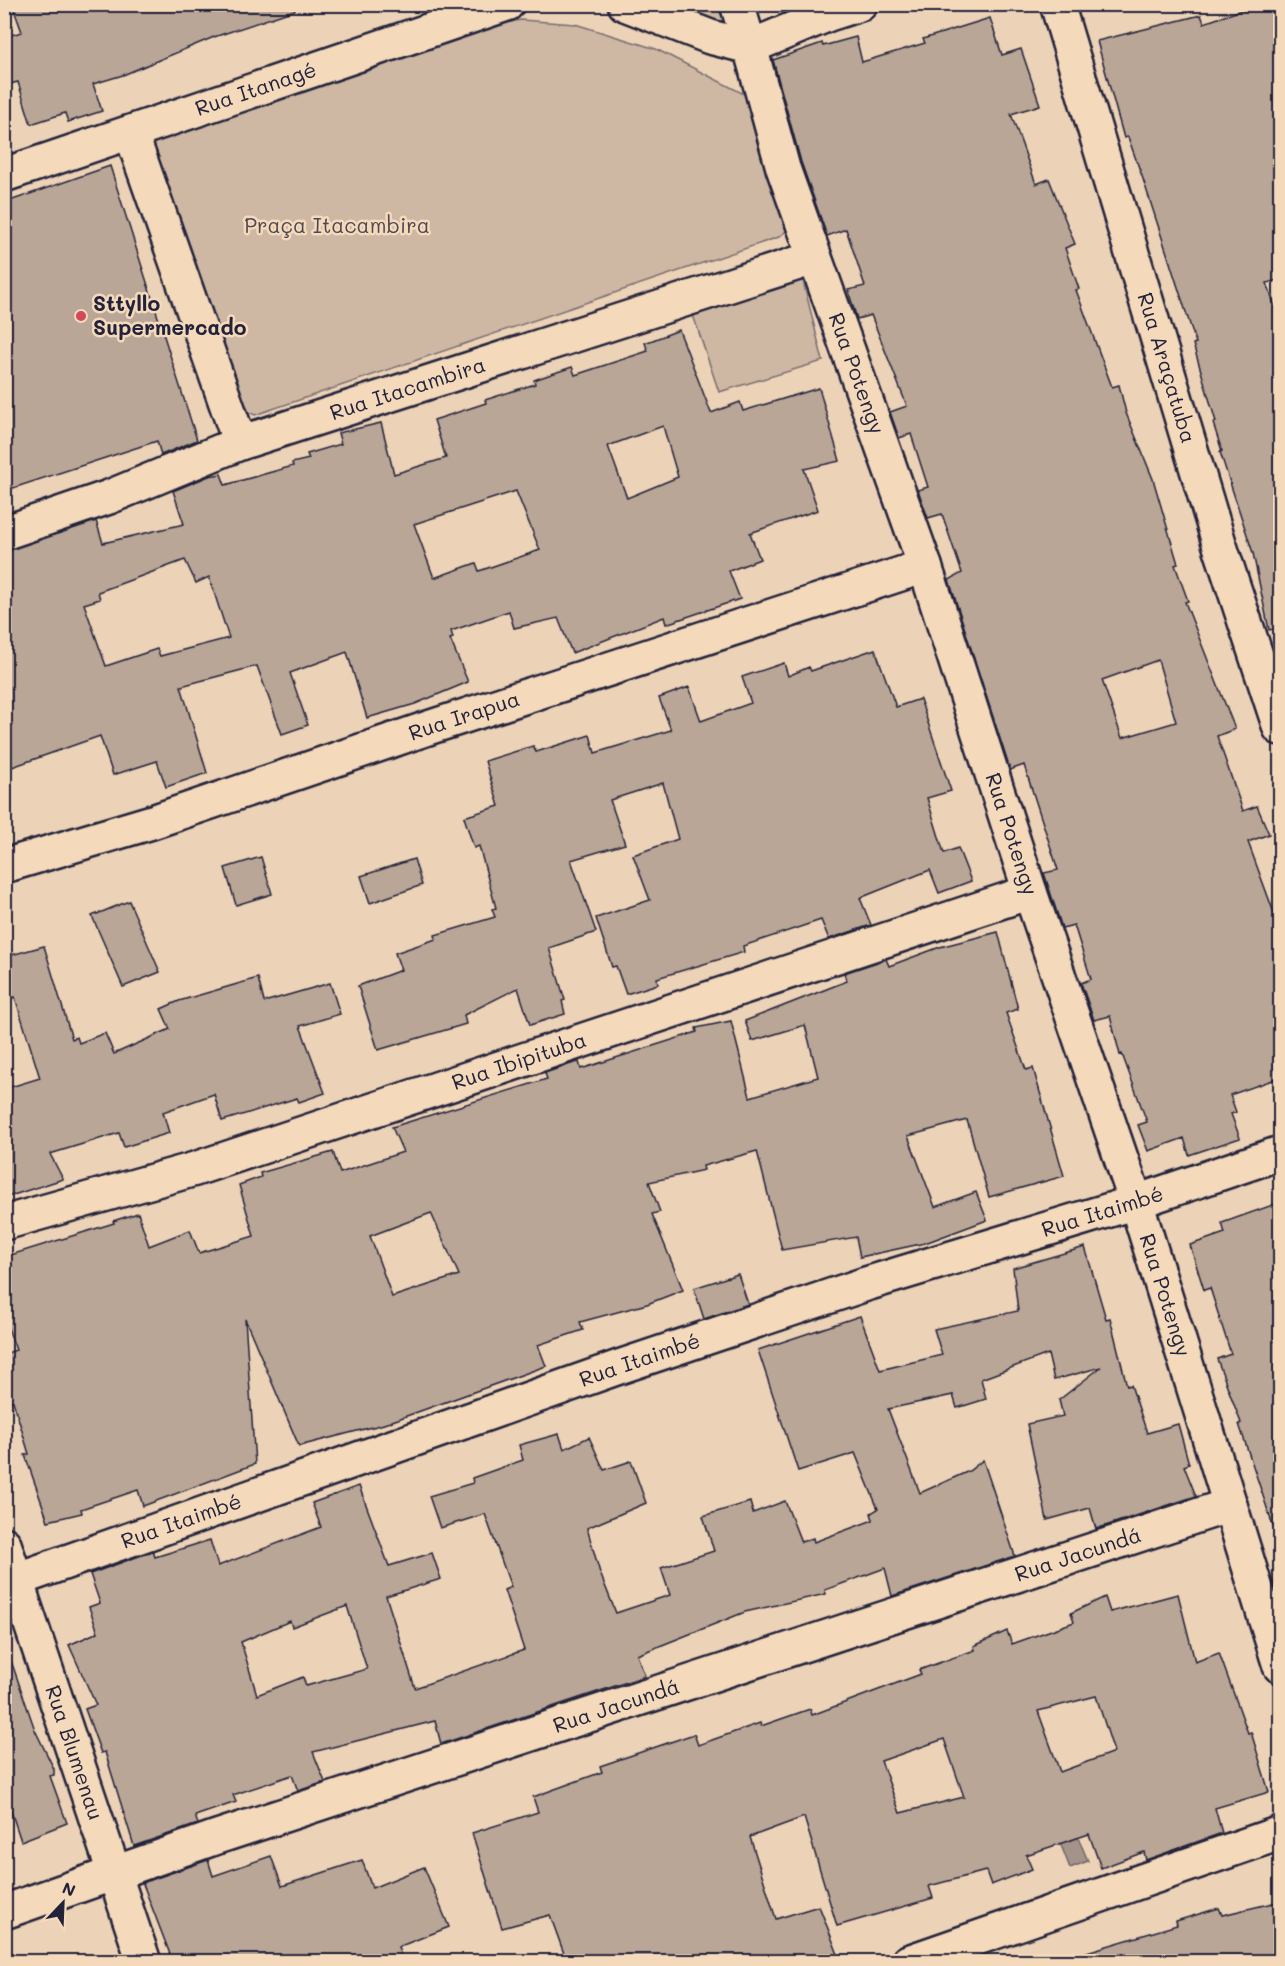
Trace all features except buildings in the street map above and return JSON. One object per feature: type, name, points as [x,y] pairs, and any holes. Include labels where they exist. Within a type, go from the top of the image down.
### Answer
[{"type":"street","name":"Rua Itanagé","points":[[4,175],[507,4]]},
{"type":"street","points":[[625,4],[710,37],[750,46],[860,4]]},
{"type":"street","name":"Rua Potengy","points":[[737,4],[783,168],[925,566],[1030,892],[1136,1202],[1281,1666]]},
{"type":"street","name":"Rua Araçatuba","points":[[1057,4],[1220,546],[1281,728]]},
{"type":"street","points":[[131,133],[240,443]]},
{"type":"street","name":"Rua Itacambira","points":[[4,533],[109,497],[240,443],[814,258]]},
{"type":"street","name":"Rua Irapua","points":[[4,866],[152,822],[431,727],[925,566]]},
{"type":"street","name":"Rua Ibipituba","points":[[4,1223],[195,1169],[1030,892]]},
{"type":"street","name":"Rua Itaimbé","points":[[10,1582],[619,1367],[866,1284],[1136,1202],[1281,1153]]},
{"type":"street","name":"Rua Jacundá","points":[[4,1912],[113,1872],[1230,1505]]},
{"type":"street","name":"Rua Blumenau","points":[[4,1544],[10,1582],[144,1962]]},
{"type":"street","points":[[908,1962],[1281,1833]]},
{"type":"green space","points":[[676,5],[720,5],[733,37],[716,30]]},
{"type":"green space","name":"Praça Itacambira","points":[[521,20],[575,24],[656,49],[748,96],[791,227],[779,237],[255,415],[233,405],[143,129],[474,28]]},
{"type":"green space","points":[[802,277],[823,361],[719,392],[691,309]]},
{"type":"shaded area","points":[[1072,1823],[1088,1861],[1070,1868],[1055,1830]]},
{"type":"place","name":"Sttyllo Supermercado","points":[[81,316]]}]
